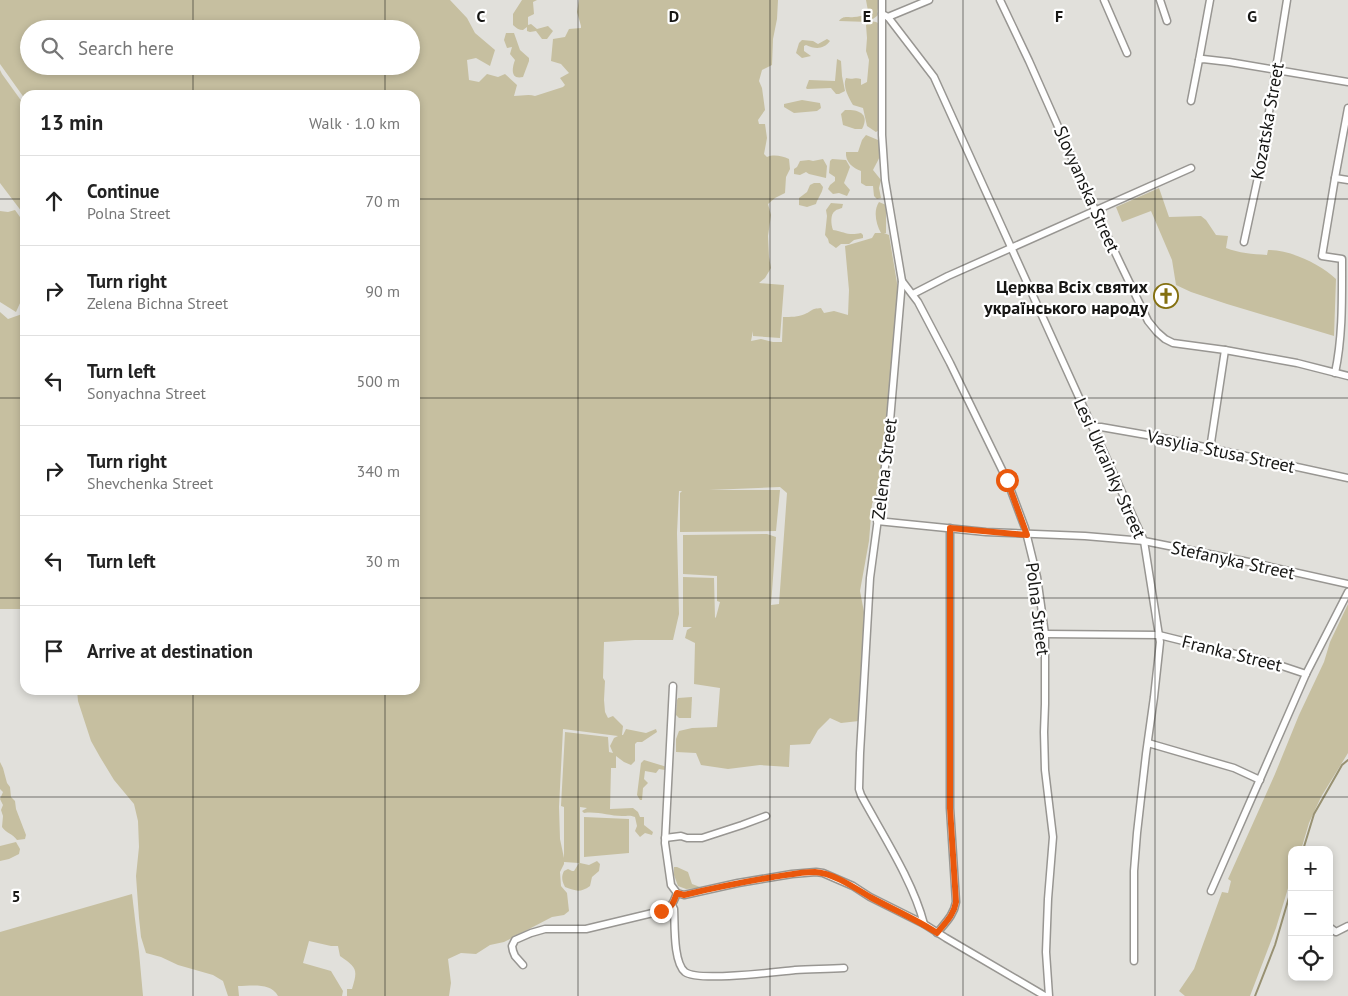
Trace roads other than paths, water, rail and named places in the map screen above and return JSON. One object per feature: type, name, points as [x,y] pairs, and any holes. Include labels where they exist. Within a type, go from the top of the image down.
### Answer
[{"type":"street","name":"Zelena Street","points":[[882,0],[885,16],[882,135],[884,180],[902,281],[888,444],[870,578],[859,789],[902,869],[920,908],[924,924]]},
{"type":"street","points":[[885,16],[929,0]]},
{"type":"street","name":"Slovyanska Street","points":[[1000,0],[1095,210],[1148,321],[1157,332],[1165,339],[1173,342],[1297,363],[1348,376]]},
{"type":"street","points":[[1104,0],[1127,53]]},
{"type":"street","points":[[1160,0],[1167,21]]},
{"type":"street","points":[[1191,101],[1210,0]]},
{"type":"street","name":"Kozatska Street","points":[[1244,242],[1260,168],[1287,0]]},
{"type":"street","name":"Lesi Ukrainky Street","points":[[885,16],[934,77],[1144,541],[1160,650],[1146,754],[1134,871],[1134,961]]},
{"type":"street","points":[[1199,60],[1229,62],[1348,82]]},
{"type":"street","points":[[1335,373],[1339,353],[1345,259],[1322,256],[1348,108]]},
{"type":"street","points":[[913,294],[948,276],[1191,168]]},
{"type":"street","points":[[1335,178],[1348,180]]},
{"type":"street","name":"Polna Street","points":[[902,281],[913,294],[950,363],[1007,480],[1027,535],[1037,577],[1046,634],[1044,742],[1045,770],[1053,837],[1048,899],[1047,996]]},
{"type":"street","points":[[1210,449],[1225,350]]},
{"type":"street","name":"Vasylia Stusa Street","points":[[1093,427],[1158,437],[1348,478]]},
{"type":"street","name":"Stefanyka Street","points":[[877,521],[1027,535],[1085,536],[1144,541],[1348,584]]},
{"type":"street","points":[[937,933],[952,914],[956,902],[950,808],[950,528]]},
{"type":"street","points":[[1211,891],[1306,674],[1348,592]]},
{"type":"street","name":"Franka Street","points":[[1046,634],[1158,635],[1276,664],[1306,674]]},
{"type":"street","points":[[674,686],[665,838],[671,885],[677,893],[684,895],[792,874],[816,872],[834,877],[924,924],[1047,996]]},
{"type":"street","points":[[1148,743],[1234,768],[1260,780]]},
{"type":"street","points":[[665,838],[681,836],[702,838],[742,826],[766,816]]},
{"type":"street","points":[[523,965],[515,956],[512,946],[515,940],[521,937],[545,929],[586,928],[661,911],[668,909],[672,905],[677,893]]},
{"type":"street","points":[[672,905],[680,965],[684,971],[691,975],[736,975],[844,968]]},
{"type":"street","points":[[1333,930],[1336,932],[1348,926]]},
{"type":"waterway","points":[[1304,846],[1314,814],[1342,765],[1348,760]]},
{"type":"waterway","points":[[1255,996],[1275,945],[1291,891]]},
{"type":"place","name":"Церква Всіх святих українського народу","points":[[1166,296]]}]
